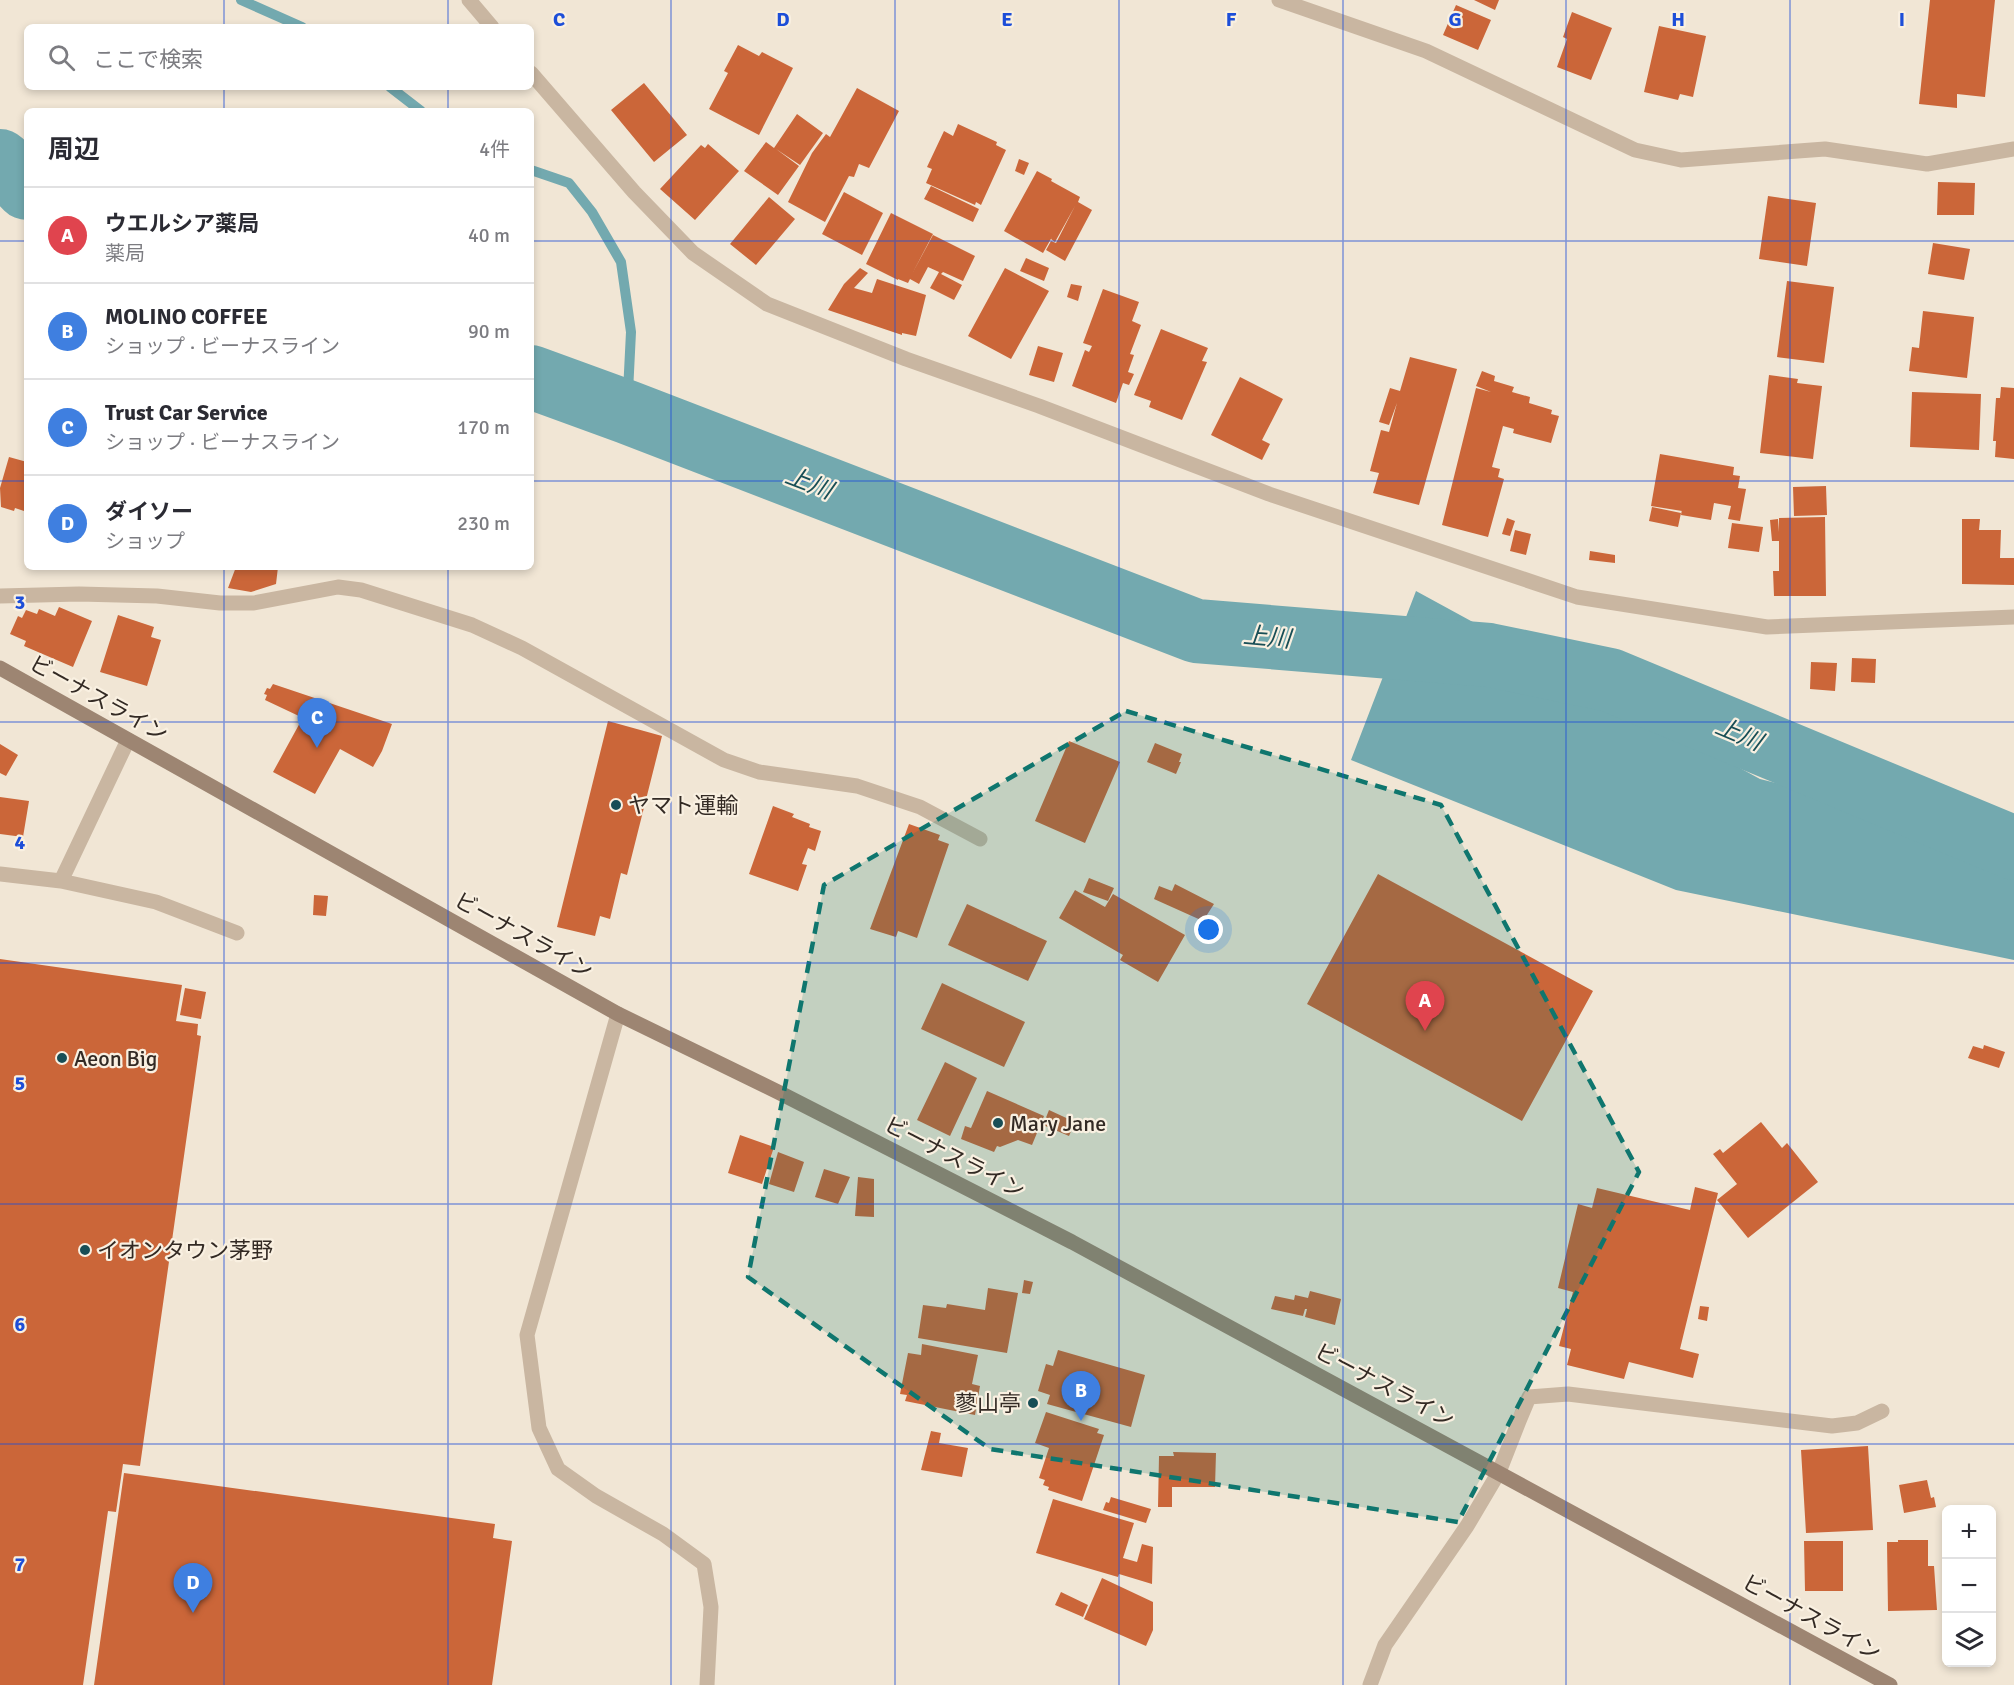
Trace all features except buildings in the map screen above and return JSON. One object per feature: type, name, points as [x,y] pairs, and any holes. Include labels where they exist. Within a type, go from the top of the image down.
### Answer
[{"type":"main road","name":"ビーナスライン","points":[[0,668],[618,1014],[778,1092],[1072,1242],[1890,1685]]},
{"type":"street","points":[[468,0],[489,24]]},
{"type":"street","points":[[1279,0],[1426,51],[1635,150],[1681,160],[1825,149],[1927,164],[2014,149]]},
{"type":"street","points":[[534,76],[634,192],[693,253],[767,304],[906,359],[1039,406],[1269,494],[1577,597],[1767,627],[2014,617]]},
{"type":"street","points":[[0,596],[79,594],[157,596],[220,603],[254,603],[338,587],[361,590],[472,625],[522,648],[724,760],[759,772],[857,786],[920,807],[980,839]]},
{"type":"street","points":[[61,881],[128,740]]},
{"type":"street","points":[[0,874],[61,881],[156,902],[237,933]]},
{"type":"street","points":[[618,1014],[527,1335],[539,1428],[558,1469],[596,1496],[663,1534],[704,1564],[711,1607],[707,1685]]},
{"type":"street","points":[[1370,1685],[1385,1645],[1467,1526],[1499,1472],[1518,1421],[1530,1397],[1568,1394],[1832,1426],[1857,1423],[1882,1411]]},
{"type":"highlighted area","points":[[1126,711],[1441,805],[1639,1172],[1458,1522],[990,1449],[748,1277],[824,885]]},
{"type":"water","points":[[1416,591],[1760,779],[2014,843],[2014,960],[1676,890],[1351,760]]},
{"type":"waterway","points":[[241,0],[295,24]]},
{"type":"waterway","points":[[394,90],[417,108]]},
{"type":"waterway","name":"上川","points":[[0,161],[24,185]]},
{"type":"waterway","points":[[534,171],[569,183],[592,212],[621,262],[631,332],[627,412]]},
{"type":"waterway","name":"上川","points":[[534,378],[1196,631],[1489,655],[1610,680],[2014,848]]},
{"type":"place","name":"Trust Car Service","points":[[317,748]]},
{"type":"place","name":"ヤマト運輸","points":[[616,805]]},
{"type":"place","name":"ウエルシア薬局","points":[[1425,1031]]},
{"type":"place","name":"Aeon Big","points":[[62,1058]]},
{"type":"place","name":"Mary Jane","points":[[998,1123]]},
{"type":"place","name":"イオンタウン茅野","points":[[85,1250]]},
{"type":"place","name":"蓼山亭","points":[[1033,1403]]},
{"type":"place","name":"MOLINO COFFEE","points":[[1081,1421]]},
{"type":"place","name":"ダイソー","points":[[193,1613]]}]
